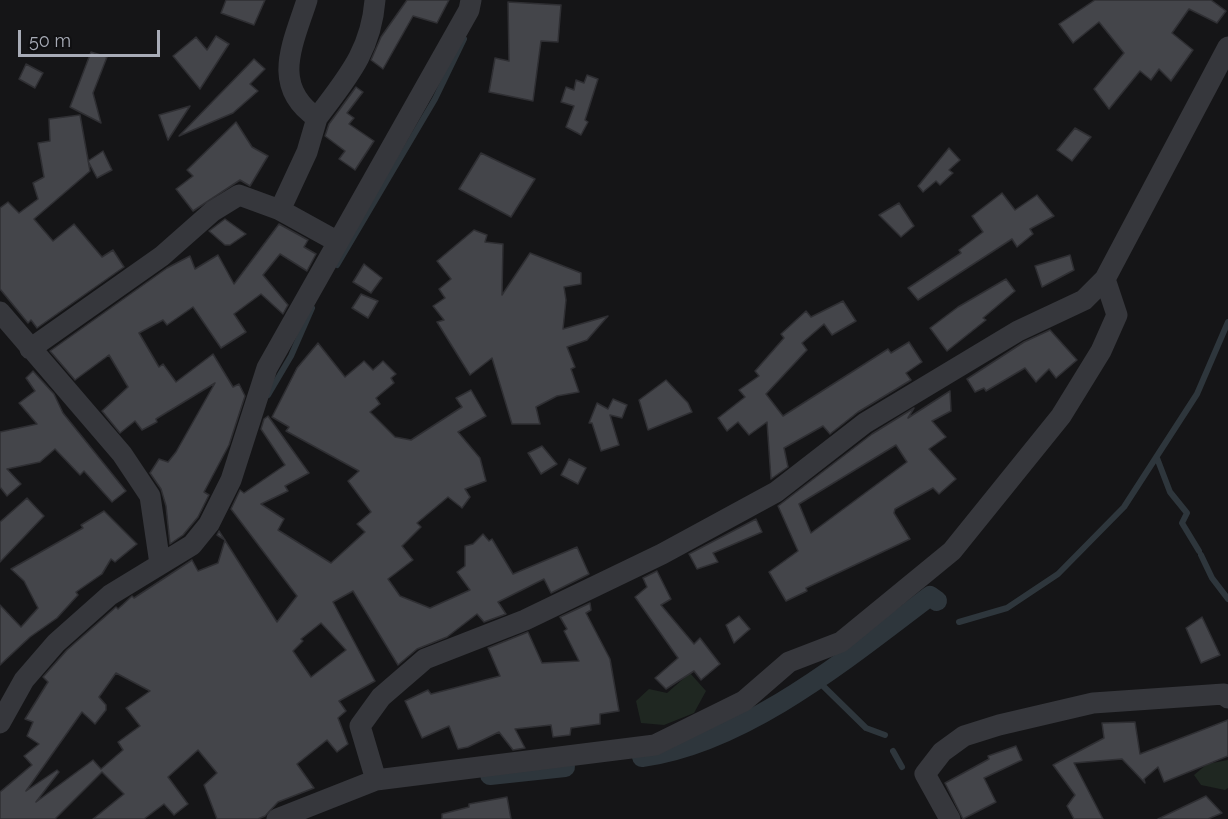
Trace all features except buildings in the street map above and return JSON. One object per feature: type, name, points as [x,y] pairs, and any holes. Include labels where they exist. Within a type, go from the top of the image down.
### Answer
[{"type":"street","points":[[307,0],[288,70],[291,93],[302,108],[316,118]]},
{"type":"street","points":[[280,210],[308,152],[316,118],[357,64],[373,20],[375,0]]},
{"type":"street","points":[[0,723],[24,680],[56,643],[110,595],[192,544],[209,524],[231,480],[267,368],[469,10],[471,0]]},
{"type":"street","points":[[376,780],[360,726],[381,697],[425,659],[535,615],[662,554],[766,497],[865,423],[1018,331],[1084,300],[1105,279],[1228,47]]},
{"type":"street","points":[[30,349],[162,256],[213,211],[238,195],[247,196],[280,210],[338,242]]},
{"type":"street","points":[[277,819],[376,780],[655,745],[744,701],[789,662],[841,642],[952,551],[1061,416],[1101,351],[1117,315],[1105,279]]},
{"type":"street","points":[[0,312],[122,454],[150,496],[159,564]]},
{"type":"street","points":[[950,819],[925,774],[942,752],[964,736],[999,725],[1093,703],[1224,694],[1228,698]]},
{"type":"shaded area","points":[[690,673],[706,691],[694,713],[664,725],[641,723],[636,701],[649,689],[667,693]]},
{"type":"shaded area","points":[[1228,760],[1228,788],[1225,790],[1201,785],[1194,775],[1207,764]]},
{"type":"waterway","points":[[337,265],[435,99],[464,39]]},
{"type":"waterway","points":[[268,395],[291,356],[312,308]]},
{"type":"waterway","points":[[959,622],[1007,608],[1058,574],[1124,507],[1197,394],[1228,322]]},
{"type":"waterway","points":[[1157,458],[1170,492],[1187,513],[1182,523],[1199,551]]},
{"type":"waterway","points":[[1201,555],[1212,578],[1228,599]]},
{"type":"waterway","points":[[642,757],[681,749],[719,735],[757,716],[794,695],[930,596],[937,601]]},
{"type":"waterway","points":[[816,679],[866,728],[885,735]]},
{"type":"waterway","points":[[893,751],[902,767]]},
{"type":"waterway","points":[[490,775],[565,767]]}]
